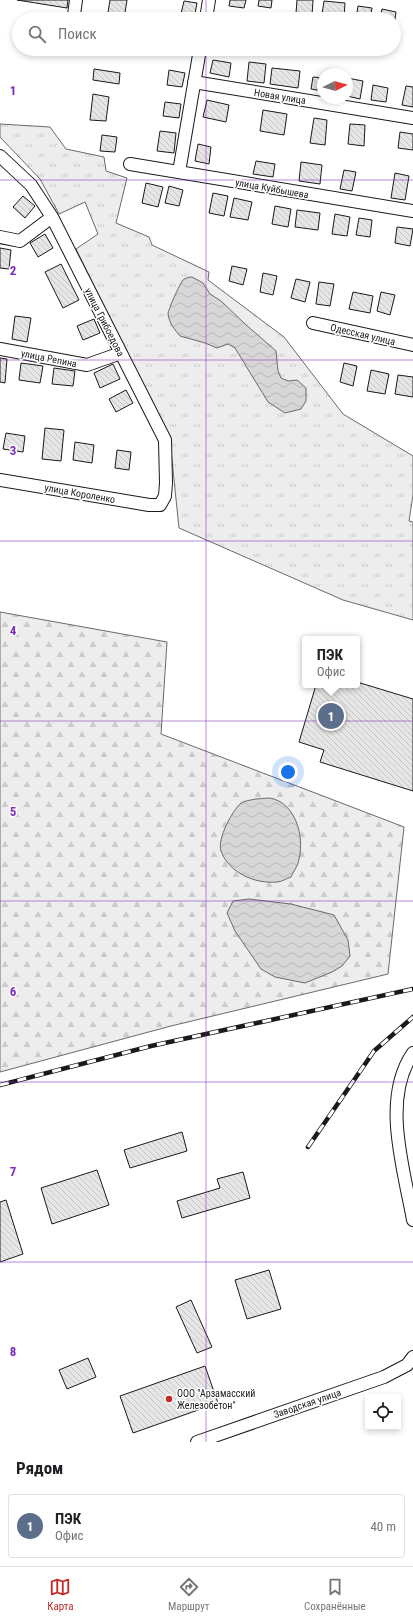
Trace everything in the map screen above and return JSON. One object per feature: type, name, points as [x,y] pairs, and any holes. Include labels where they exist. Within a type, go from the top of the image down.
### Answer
[{"type":"street","points":[[74,12],[76,0]]},
{"type":"street","points":[[207,12],[209,0]]},
{"type":"street","points":[[179,172],[199,56]]},
{"type":"street","name":"Новая улица","points":[[194,82],[413,118]]},
{"type":"street","name":"улица Грибоедова","points":[[0,156],[31,185],[52,217],[165,440],[166,483],[165,496],[160,505]]},
{"type":"street","name":"улица Куйбышева","points":[[130,164],[413,212]]},
{"type":"street","points":[[0,237],[20,240],[52,217]]},
{"type":"street","name":"Одесская улица","points":[[313,323],[413,345]]},
{"type":"street","name":"улица Репина","points":[[0,349],[87,365],[121,353]]},
{"type":"street","name":"улица Короленко","points":[[0,480],[149,505],[160,505]]},
{"type":"street","points":[[413,1053],[408,1059],[396,1093],[396,1129],[413,1220]]},
{"type":"street","name":"Заводская улица","points":[[197,1442],[384,1377],[406,1364],[413,1357]]},
{"type":"green space","points":[[0,124],[50,127],[66,149],[104,157],[106,171],[127,178],[116,223],[149,237],[152,245],[209,272],[208,280],[284,337],[343,414],[413,456],[413,495],[409,521],[413,522],[413,620],[343,600],[179,528],[170,441],[76,249],[98,234],[85,202],[59,214],[40,179],[0,137]]},
{"type":"green space","points":[[0,612],[167,642],[161,734],[404,827],[388,974],[171,1026],[0,1072]]},
{"type":"water","points":[[189,277],[203,283],[210,294],[221,301],[276,351],[278,371],[281,378],[288,381],[297,380],[306,388],[306,401],[301,409],[285,413],[268,402],[235,348],[228,344],[217,348],[180,336],[178,334],[172,326],[168,314],[181,282]]},
{"type":"water","points":[[272,798],[282,803],[289,809],[298,826],[301,845],[298,863],[291,877],[281,881],[260,881],[244,876],[230,865],[221,851],[220,846],[223,833],[237,807],[241,803],[256,799]]},
{"type":"water","points":[[249,899],[291,904],[334,915],[348,940],[350,956],[342,966],[332,972],[305,983],[275,977],[261,969],[235,931],[227,913],[233,901]]},
{"type":"building","points":[[17,0],[68,0],[67,8]]},
{"type":"building","points":[[110,0],[127,0],[125,12],[108,12]]},
{"type":"building","points":[[230,0],[246,0],[244,8],[229,6]]},
{"type":"building","points":[[259,0],[272,0],[271,8],[258,6]]},
{"type":"building","points":[[297,0],[313,0],[312,12],[296,12]]},
{"type":"building","points":[[184,1],[197,3],[195,12],[181,12]]},
{"type":"building","points":[[324,1],[345,3],[344,12],[322,12]]},
{"type":"building","points":[[358,6],[372,8],[371,12],[357,12]]},
{"type":"building","points":[[382,9],[396,12],[381,12]]},
{"type":"building","points":[[213,60],[231,63],[229,77],[210,73]]},
{"type":"building","points":[[249,62],[266,64],[264,83],[247,81]]},
{"type":"building","points":[[272,68],[300,71],[298,88],[270,84]]},
{"type":"building","points":[[94,69],[120,73],[119,84],[93,80]]},
{"type":"building","points":[[169,70],[185,73],[182,87],[167,85]]},
{"type":"building","points":[[313,77],[317,77],[317,90],[311,89]]},
{"type":"building","points":[[353,79],[363,81],[360,99],[353,97]]},
{"type":"building","points":[[373,85],[388,88],[386,102],[371,100]]},
{"type":"building","points":[[406,86],[413,87],[413,107],[402,105]]},
{"type":"building","points":[[93,94],[109,97],[106,121],[90,120]]},
{"type":"building","points":[[207,100],[229,105],[226,122],[203,117]]},
{"type":"building","points":[[165,102],[181,104],[179,118],[163,116]]},
{"type":"building","points":[[263,110],[287,114],[284,135],[260,131]]},
{"type":"building","points":[[314,118],[327,120],[325,145],[310,143]]},
{"type":"building","points":[[350,124],[365,125],[364,146],[348,144]]},
{"type":"building","points":[[160,131],[176,133],[174,153],[157,151]]},
{"type":"building","points":[[400,132],[413,134],[413,150],[398,148]]},
{"type":"building","points":[[102,135],[117,137],[115,152],[100,151]]},
{"type":"building","points":[[198,144],[211,147],[209,164],[195,161]]},
{"type":"building","points":[[256,161],[275,164],[273,177],[253,174]]},
{"type":"building","points":[[301,162],[322,165],[320,184],[299,181]]},
{"type":"building","points":[[344,170],[356,172],[352,191],[340,189]]},
{"type":"building","points":[[395,173],[409,176],[405,200],[391,198]]},
{"type":"building","points":[[146,183],[163,187],[158,207],[142,203]]},
{"type":"building","points":[[169,186],[183,190],[179,206],[165,203]]},
{"type":"building","points":[[213,193],[228,196],[224,216],[209,213]]},
{"type":"building","points":[[23,196],[35,206],[25,218],[13,207]]},
{"type":"building","points":[[234,198],[252,202],[248,220],[230,217]]},
{"type":"building","points":[[275,206],[291,209],[288,227],[272,224]]},
{"type":"building","points":[[297,210],[320,213],[318,230],[295,227]]},
{"type":"building","points":[[335,214],[350,217],[347,236],[332,234]]},
{"type":"building","points":[[359,218],[372,220],[370,237],[356,235]]},
{"type":"building","points":[[397,227],[413,229],[410,246],[395,243]]},
{"type":"building","points":[[45,234],[53,248],[38,257],[30,243]]},
{"type":"building","points":[[0,248],[11,250],[9,269],[0,268]]},
{"type":"building","points":[[61,264],[79,300],[63,308],[45,272]]},
{"type":"building","points":[[232,266],[247,269],[243,285],[229,281]]},
{"type":"building","points":[[263,273],[277,276],[273,295],[260,292]]},
{"type":"building","points":[[296,279],[310,282],[305,302],[291,298]]},
{"type":"building","points":[[319,282],[334,284],[330,306],[316,304]]},
{"type":"building","points":[[353,292],[373,296],[370,313],[349,309]]},
{"type":"building","points":[[381,292],[395,295],[390,315],[377,311]]},
{"type":"building","points":[[15,316],[31,318],[27,342],[12,339]]},
{"type":"building","points":[[94,319],[100,333],[83,340],[77,326]]},
{"type":"building","points":[[0,358],[7,359],[5,383],[0,382]]},
{"type":"building","points":[[21,363],[43,366],[40,383],[19,380]]},
{"type":"building","points":[[344,363],[357,366],[353,386],[340,382]]},
{"type":"building","points":[[113,364],[120,379],[100,388],[94,373]]},
{"type":"building","points":[[54,368],[75,371],[73,386],[52,384]]},
{"type":"building","points":[[371,370],[389,374],[385,394],[367,391]]},
{"type":"building","points":[[398,375],[413,377],[413,397],[395,394]]},
{"type":"building","points":[[126,390],[133,403],[116,412],[109,399]]},
{"type":"building","points":[[45,428],[64,430],[61,461],[42,459]]},
{"type":"building","points":[[6,433],[25,436],[23,452],[3,449]]},
{"type":"building","points":[[75,442],[94,445],[92,463],[73,460]]},
{"type":"building","points":[[117,450],[131,452],[129,470],[115,468]]},
{"type":"building","points":[[360,683],[413,699],[413,791],[320,762],[324,750],[299,742],[315,688],[360,688]]},
{"type":"building","points":[[182,1132],[187,1151],[130,1168],[124,1150]]},
{"type":"building","points":[[97,1170],[109,1205],[52,1224],[41,1188]]},
{"type":"building","points":[[243,1172],[250,1198],[182,1218],[177,1201],[220,1188],[217,1179]]},
{"type":"building","points":[[6,1200],[23,1254],[0,1262],[0,1202]]},
{"type":"building","points":[[269,1270],[281,1309],[247,1319],[235,1280]]},
{"type":"building","points":[[191,1300],[212,1347],[197,1353],[176,1307]]},
{"type":"building","points":[[88,1358],[96,1377],[67,1389],[59,1370]]},
{"type":"building","name":"ООО \"Арзамасский Железобетон\"","points":[[205,1366],[218,1403],[133,1433],[120,1396]]},
{"type":"railway","points":[[0,1085],[151,1046],[413,989]]},
{"type":"railway","points":[[308,1147],[374,1051],[413,1017]]},
{"type":"place","name":"ПЭК","points":[[331,716]]},
{"type":"place","name":"ООО \"Арзамасский Железобетон\"","points":[[169,1399]]}]
